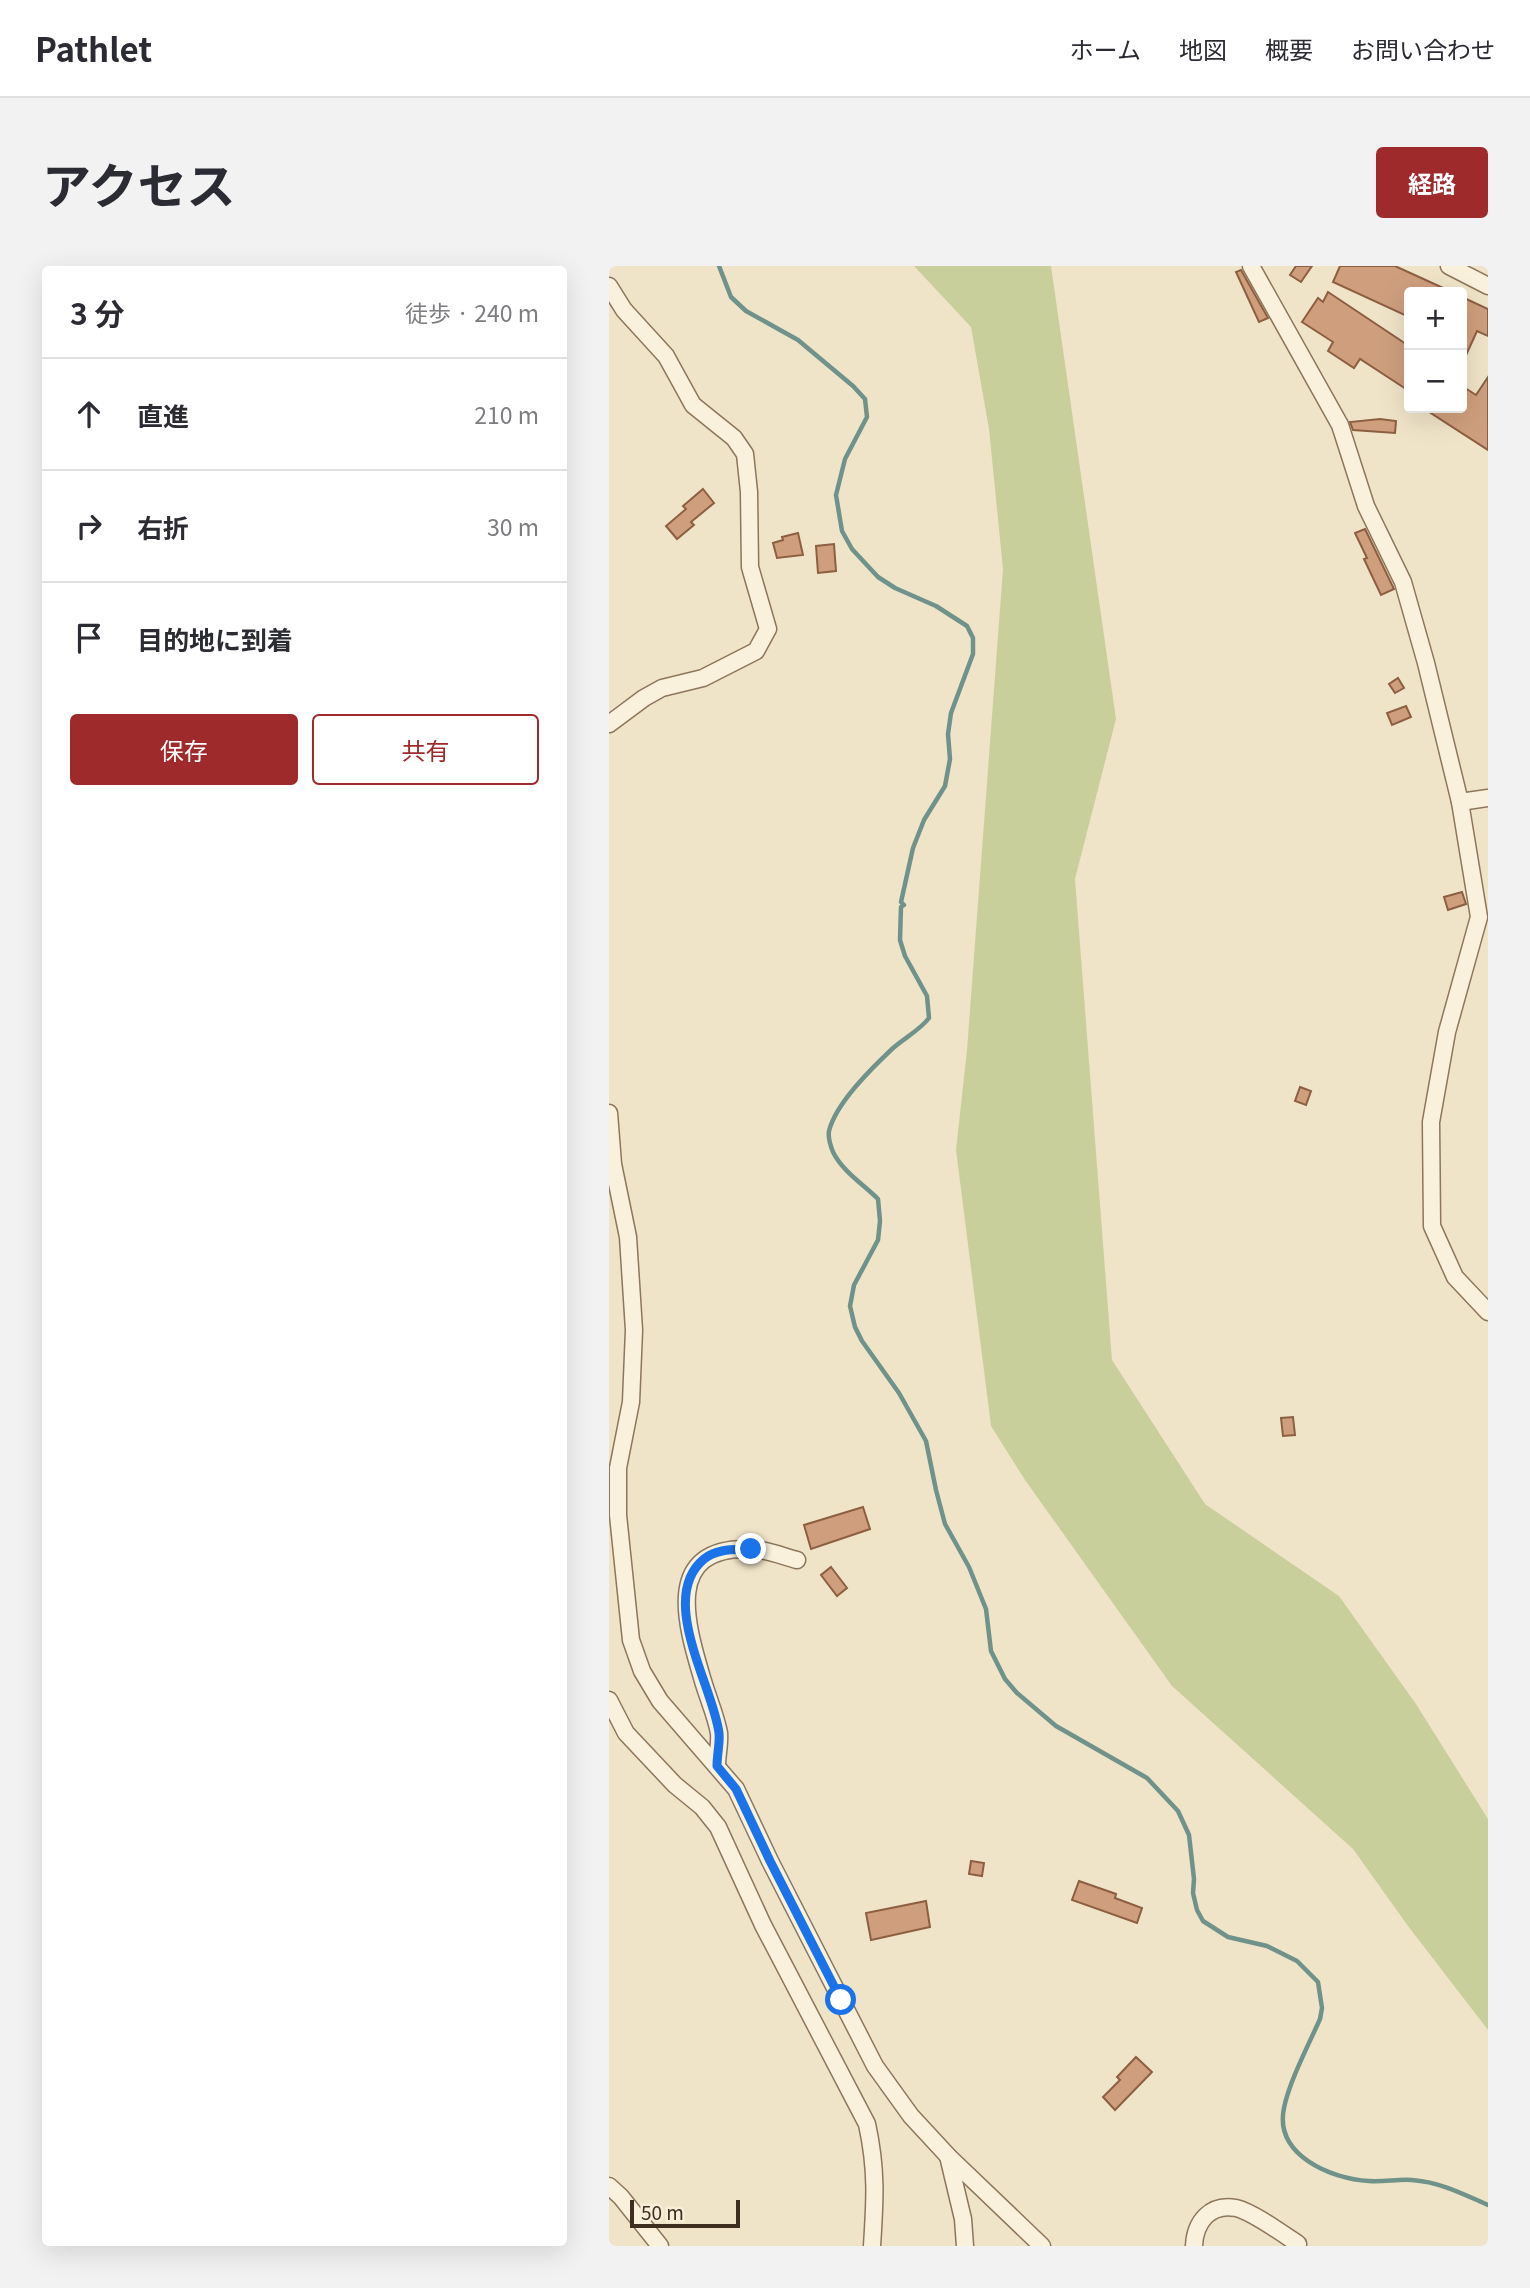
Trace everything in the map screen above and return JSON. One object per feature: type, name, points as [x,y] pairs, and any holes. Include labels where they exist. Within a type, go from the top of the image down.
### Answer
[{"type":"street","points":[[1449,266],[1488,286]]},
{"type":"street","points":[[1255,269],[1340,425],[1366,506],[1403,582],[1460,802],[1479,917],[1447,1032],[1431,1122],[1432,1226],[1455,1277],[1488,1312]]},
{"type":"street","points":[[609,286],[624,310],[666,356],[692,405],[734,438],[745,454],[749,492],[750,567],[768,629],[757,651],[703,678],[662,688],[609,724]]},
{"type":"street","points":[[1460,802],[1488,798]]},
{"type":"street","points":[[609,1113],[614,1164],[628,1237],[634,1330],[631,1402],[614,1467],[631,1640],[642,1671],[660,1701],[736,1789],[775,1872],[875,2066],[911,2116],[948,2156],[1042,2246]]},
{"type":"street","points":[[717,1766],[719,1733],[691,1640],[685,1603],[690,1576],[705,1558],[718,1552],[751,1549],[797,1560]]},
{"type":"street","points":[[609,1700],[626,1733],[675,1785],[702,1807],[718,1828],[763,1925],[867,2124],[874,2157],[876,2191],[872,2246]]},
{"type":"street","points":[[948,2156],[963,2219],[965,2246]]},
{"type":"street","points":[[609,2186],[660,2246]]},
{"type":"street","points":[[1194,2246],[1202,2217],[1213,2209],[1236,2208],[1298,2244]]},
{"type":"green space","points":[[914,266],[1051,266],[1116,719],[1075,879],[1112,1360],[1205,1504],[1339,1596],[1416,1704],[1488,1819],[1488,2030],[1353,1849],[1172,1686],[1025,1480],[991,1426],[956,1150],[967,1050],[1003,569],[989,429],[971,327]]},
{"type":"building","points":[[1296,266],[1312,266],[1301,282],[1290,275]]},
{"type":"building","points":[[1340,266],[1395,266],[1441,287],[1404,287],[1404,315],[1333,282]]},
{"type":"building","points":[[1241,270],[1268,318],[1259,322],[1236,272]]},
{"type":"building","points":[[1328,292],[1404,343],[1404,388],[1360,359],[1354,368],[1328,351],[1333,342],[1302,322],[1318,298],[1323,302]]},
{"type":"building","points":[[1467,299],[1488,309],[1488,336],[1477,331],[1467,353]]},
{"type":"building","points":[[1488,377],[1488,450],[1431,413],[1467,413],[1467,389],[1476,395]]},
{"type":"building","points":[[1380,419],[1396,421],[1395,433],[1353,430],[1350,422]]},
{"type":"building","points":[[703,489],[714,503],[691,522],[694,525],[677,539],[666,526],[686,509],[683,506]]},
{"type":"building","points":[[1365,529],[1394,589],[1381,595],[1355,533]]},
{"type":"building","points":[[798,533],[803,555],[777,558],[773,543],[783,540],[782,537]]},
{"type":"building","points":[[834,544],[836,571],[818,573],[816,546]]},
{"type":"building","points":[[1398,678],[1404,688],[1395,693],[1389,684]]},
{"type":"building","points":[[1406,706],[1411,717],[1392,725],[1387,713]]},
{"type":"building","points":[[1462,892],[1466,904],[1448,910],[1444,897]]},
{"type":"building","points":[[1300,1087],[1311,1091],[1306,1105],[1295,1101]]},
{"type":"building","points":[[1293,1417],[1295,1435],[1283,1436],[1281,1418]]},
{"type":"building","points":[[863,1507],[870,1529],[811,1549],[804,1525]]},
{"type":"building","points":[[831,1567],[847,1588],[837,1596],[821,1575]]},
{"type":"building","points":[[971,1861],[984,1863],[982,1876],[969,1874]]},
{"type":"building","points":[[1079,1881],[1116,1894],[1115,1898],[1142,1908],[1137,1923],[1072,1900]]},
{"type":"building","points":[[926,1901],[930,1927],[871,1940],[866,1913]]},
{"type":"building","points":[[1136,2057],[1152,2072],[1115,2110],[1103,2097],[1120,2080],[1117,2077]]},
{"type":"waterway","points":[[719,266],[731,297],[746,311],[798,340],[865,399],[867,417],[845,459],[836,495],[842,531],[852,549],[878,577],[895,588],[936,606],[967,626],[973,638],[973,654],[951,713],[948,734],[950,759],[945,786],[924,820],[913,848],[901,902],[904,905],[901,907],[900,940],[905,956],[927,996],[929,1018],[892,1049],[855,1087],[839,1109],[829,1131],[837,1159],[878,1199],[878,1240],[854,1285],[850,1306],[855,1327],[899,1393],[926,1441],[945,1524],[969,1567],[986,1609],[991,1651],[1005,1679],[1017,1693],[1056,1726],[1147,1778],[1178,1811],[1189,1835],[1193,1893],[1203,1921],[1228,1937],[1267,1946],[1297,1961],[1318,1982],[1322,2008],[1320,2019],[1295,2075],[1284,2108],[1283,2125],[1296,2151],[1309,2161],[1338,2175],[1369,2181],[1422,2181],[1451,2189],[1488,2205]]},
{"type":"route","points":[[751,1549],[718,1552],[705,1558],[690,1576],[685,1603],[691,1640],[719,1733],[717,1766],[736,1789],[841,2000]]}]
